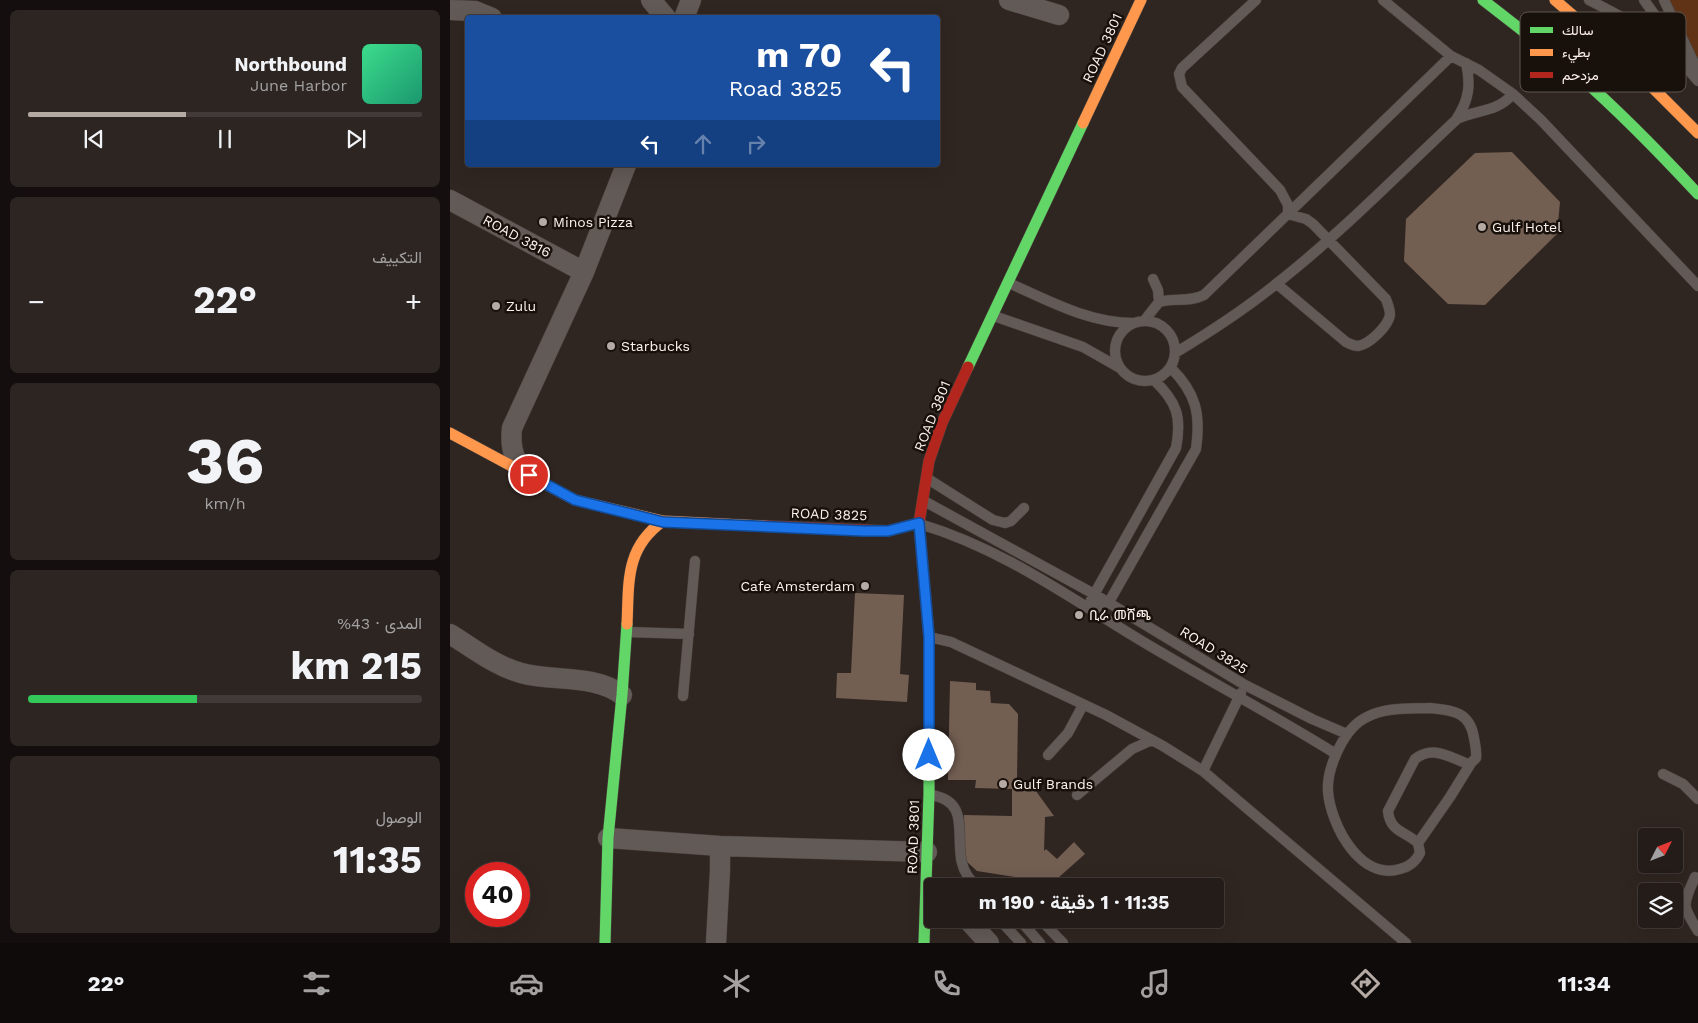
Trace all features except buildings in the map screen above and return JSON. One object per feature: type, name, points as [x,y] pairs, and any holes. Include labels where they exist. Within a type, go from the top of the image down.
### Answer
[{"type":"street","points":[[651,0],[664,15]]},
{"type":"street","points":[[685,15],[692,0]]},
{"type":"street","points":[[1008,0],[1059,16]]},
{"type":"street","name":"ROAD 3801","points":[[932,878],[927,852],[929,637],[919,523],[930,461],[942,423],[1142,0]]},
{"type":"street","points":[[1483,0],[1520,29]]},
{"type":"street","points":[[1555,0],[1569,12]]},
{"type":"street","points":[[450,10],[475,11],[485,15]]},
{"type":"street","points":[[1597,92],[1657,149],[1698,194]]},
{"type":"street","points":[[1656,92],[1698,133]]},
{"type":"street","points":[[520,470],[510,441],[512,428],[584,272],[625,167]]},
{"type":"street","name":"ROAD 3816","points":[[450,200],[584,272]]},
{"type":"street","name":"ROAD 3825","points":[[450,434],[575,500],[663,522],[864,531],[888,531],[919,523]]},
{"type":"street","points":[[605,943],[608,838],[622,695],[630,568],[633,556],[645,536],[663,522]]},
{"type":"street","points":[[450,634],[492,661],[518,672],[546,678],[596,682],[614,689],[622,695]]},
{"type":"street","points":[[608,838],[720,846],[927,852]]},
{"type":"street","points":[[716,943],[720,846]]},
{"type":"street","name":"ROAD 3801","points":[[924,943],[926,928]]},
{"type":"street","points":[[975,928],[989,943]]},
{"type":"lane","points":[[1256,0],[1186,64],[1180,74],[1180,81],[1182,87],[1280,190],[1288,205],[1288,214]]},
{"type":"lane","points":[[1382,0],[1451,56],[1479,70],[1513,94],[1541,120],[1698,286]]},
{"type":"lane","points":[[1589,0],[1611,12]]},
{"type":"lane","points":[[1644,0],[1653,12]]},
{"type":"lane","points":[[1664,0],[1670,12]]},
{"type":"lane","points":[[1686,46],[1698,71]]},
{"type":"lane","points":[[1008,282],[1079,314],[1116,323],[1140,322],[1153,322],[1167,330],[1172,337],[1175,353],[1171,368],[1163,376],[1144,382],[1126,375],[1120,368],[1115,358],[1115,347],[1119,337],[1126,328],[1140,322],[1159,302],[1173,300],[1188,301],[1204,295],[1451,56]]},
{"type":"lane","points":[[1457,119],[1467,98],[1469,86],[1466,63]]},
{"type":"lane","points":[[1686,68],[1698,81]]},
{"type":"lane","points":[[1175,353],[1241,311],[1277,284],[1328,240],[1457,119],[1469,114],[1493,109],[1513,94]]},
{"type":"lane","points":[[1277,284],[1346,342],[1358,346],[1365,344],[1371,339],[1388,320],[1389,306],[1386,299],[1313,224],[1306,219],[1288,214]]},
{"type":"lane","points":[[1153,279],[1158,290],[1159,302]]},
{"type":"lane","points":[[993,315],[1083,347],[1120,368]]},
{"type":"lane","points":[[1087,607],[1103,605],[1109,602],[1196,449],[1199,429],[1196,409],[1190,391],[1171,368]]},
{"type":"lane","points":[[1087,607],[1176,448],[1179,432],[1178,416],[1172,400],[1154,380]]},
{"type":"lane","points":[[1178,416],[1196,409]]},
{"type":"lane","points":[[927,478],[999,522],[1011,521],[1024,508]]},
{"type":"lane","name":"ROAD 3825","points":[[924,500],[1030,566],[1087,607],[1239,697]]},
{"type":"lane","name":"ROAD 3825","points":[[919,523],[970,540],[1094,594],[1245,685],[1203,771]]},
{"type":"lane","points":[[684,696],[695,561]]},
{"type":"lane","points":[[626,632],[689,634]]},
{"type":"lane","points":[[929,637],[951,642],[1083,705],[1152,740],[1203,771],[1406,943]]},
{"type":"lane","points":[[1245,685],[1312,719],[1347,734]]},
{"type":"lane","points":[[1239,697],[1336,754]]},
{"type":"lane","points":[[1048,755],[1068,733],[1083,705]]},
{"type":"lane","points":[[1418,843],[1474,761],[1477,754],[1473,729],[1464,716],[1449,710],[1430,708],[1387,710],[1364,718],[1347,734],[1336,754],[1329,778],[1330,803],[1340,831],[1355,854],[1364,863],[1376,869],[1395,871],[1404,868],[1418,858],[1420,853],[1418,843],[1394,828],[1388,817],[1390,805],[1411,765],[1421,754],[1428,752],[1436,752],[1468,764],[1471,763]]},
{"type":"lane","points":[[1077,795],[1132,750],[1152,740]]},
{"type":"lane","points":[[1663,774],[1683,784],[1698,799]]},
{"type":"lane","points":[[929,794],[947,799],[957,810],[960,857],[969,878]]},
{"type":"lane","points":[[1695,877],[1685,901],[1688,915],[1698,931]]},
{"type":"lane","points":[[1007,928],[1021,943]]},
{"type":"lane","points":[[1026,928],[1040,943]]},
{"type":"lane","points":[[1049,928],[1063,943]]},
{"type":"shaded area","points":[[1661,0],[1698,0],[1698,63],[1686,43],[1686,12],[1668,12]]},
{"type":"traffic: fast","points":[[1483,0],[1520,29]]},
{"type":"traffic: fast","points":[[1597,92],[1698,194]]},
{"type":"traffic: fast","points":[[968,367],[1083,123]]},
{"type":"traffic: fast","points":[[605,943],[608,838],[627,624]]},
{"type":"traffic: fast","points":[[924,943],[929,794],[929,686]]},
{"type":"traffic: slow","points":[[1083,123],[1141,0]]},
{"type":"traffic: slow","points":[[1555,0],[1569,12]]},
{"type":"traffic: slow","points":[[1657,92],[1698,133]]},
{"type":"traffic: slow","points":[[450,433],[575,500],[663,521],[766,526]]},
{"type":"traffic: slow","points":[[627,624],[629,580],[635,554],[651,531],[663,521]]},
{"type":"traffic: jam","points":[[929,686],[929,637],[919,523],[929,461],[942,423],[968,367]]},
{"type":"traffic: jam","points":[[766,526],[888,531],[919,523]]},
{"type":"place","name":"Minos Pizza","points":[[543,222]]},
{"type":"place","name":"Gulf Hotel","points":[[1482,227]]},
{"type":"place","name":"Zulu","points":[[496,306]]},
{"type":"place","name":"Starbucks","points":[[611,346]]},
{"type":"place","name":"Cafe Amsterdam","points":[[865,586]]},
{"type":"place","name":"ቢራ መሸጫ","points":[[1079,615]]},
{"type":"place","name":"Gulf Brands","points":[[1003,784]]},
{"type":"route","points":[[529,475],[575,500],[663,522],[864,531],[888,531],[919,523],[929,637],[929,755]]}]
